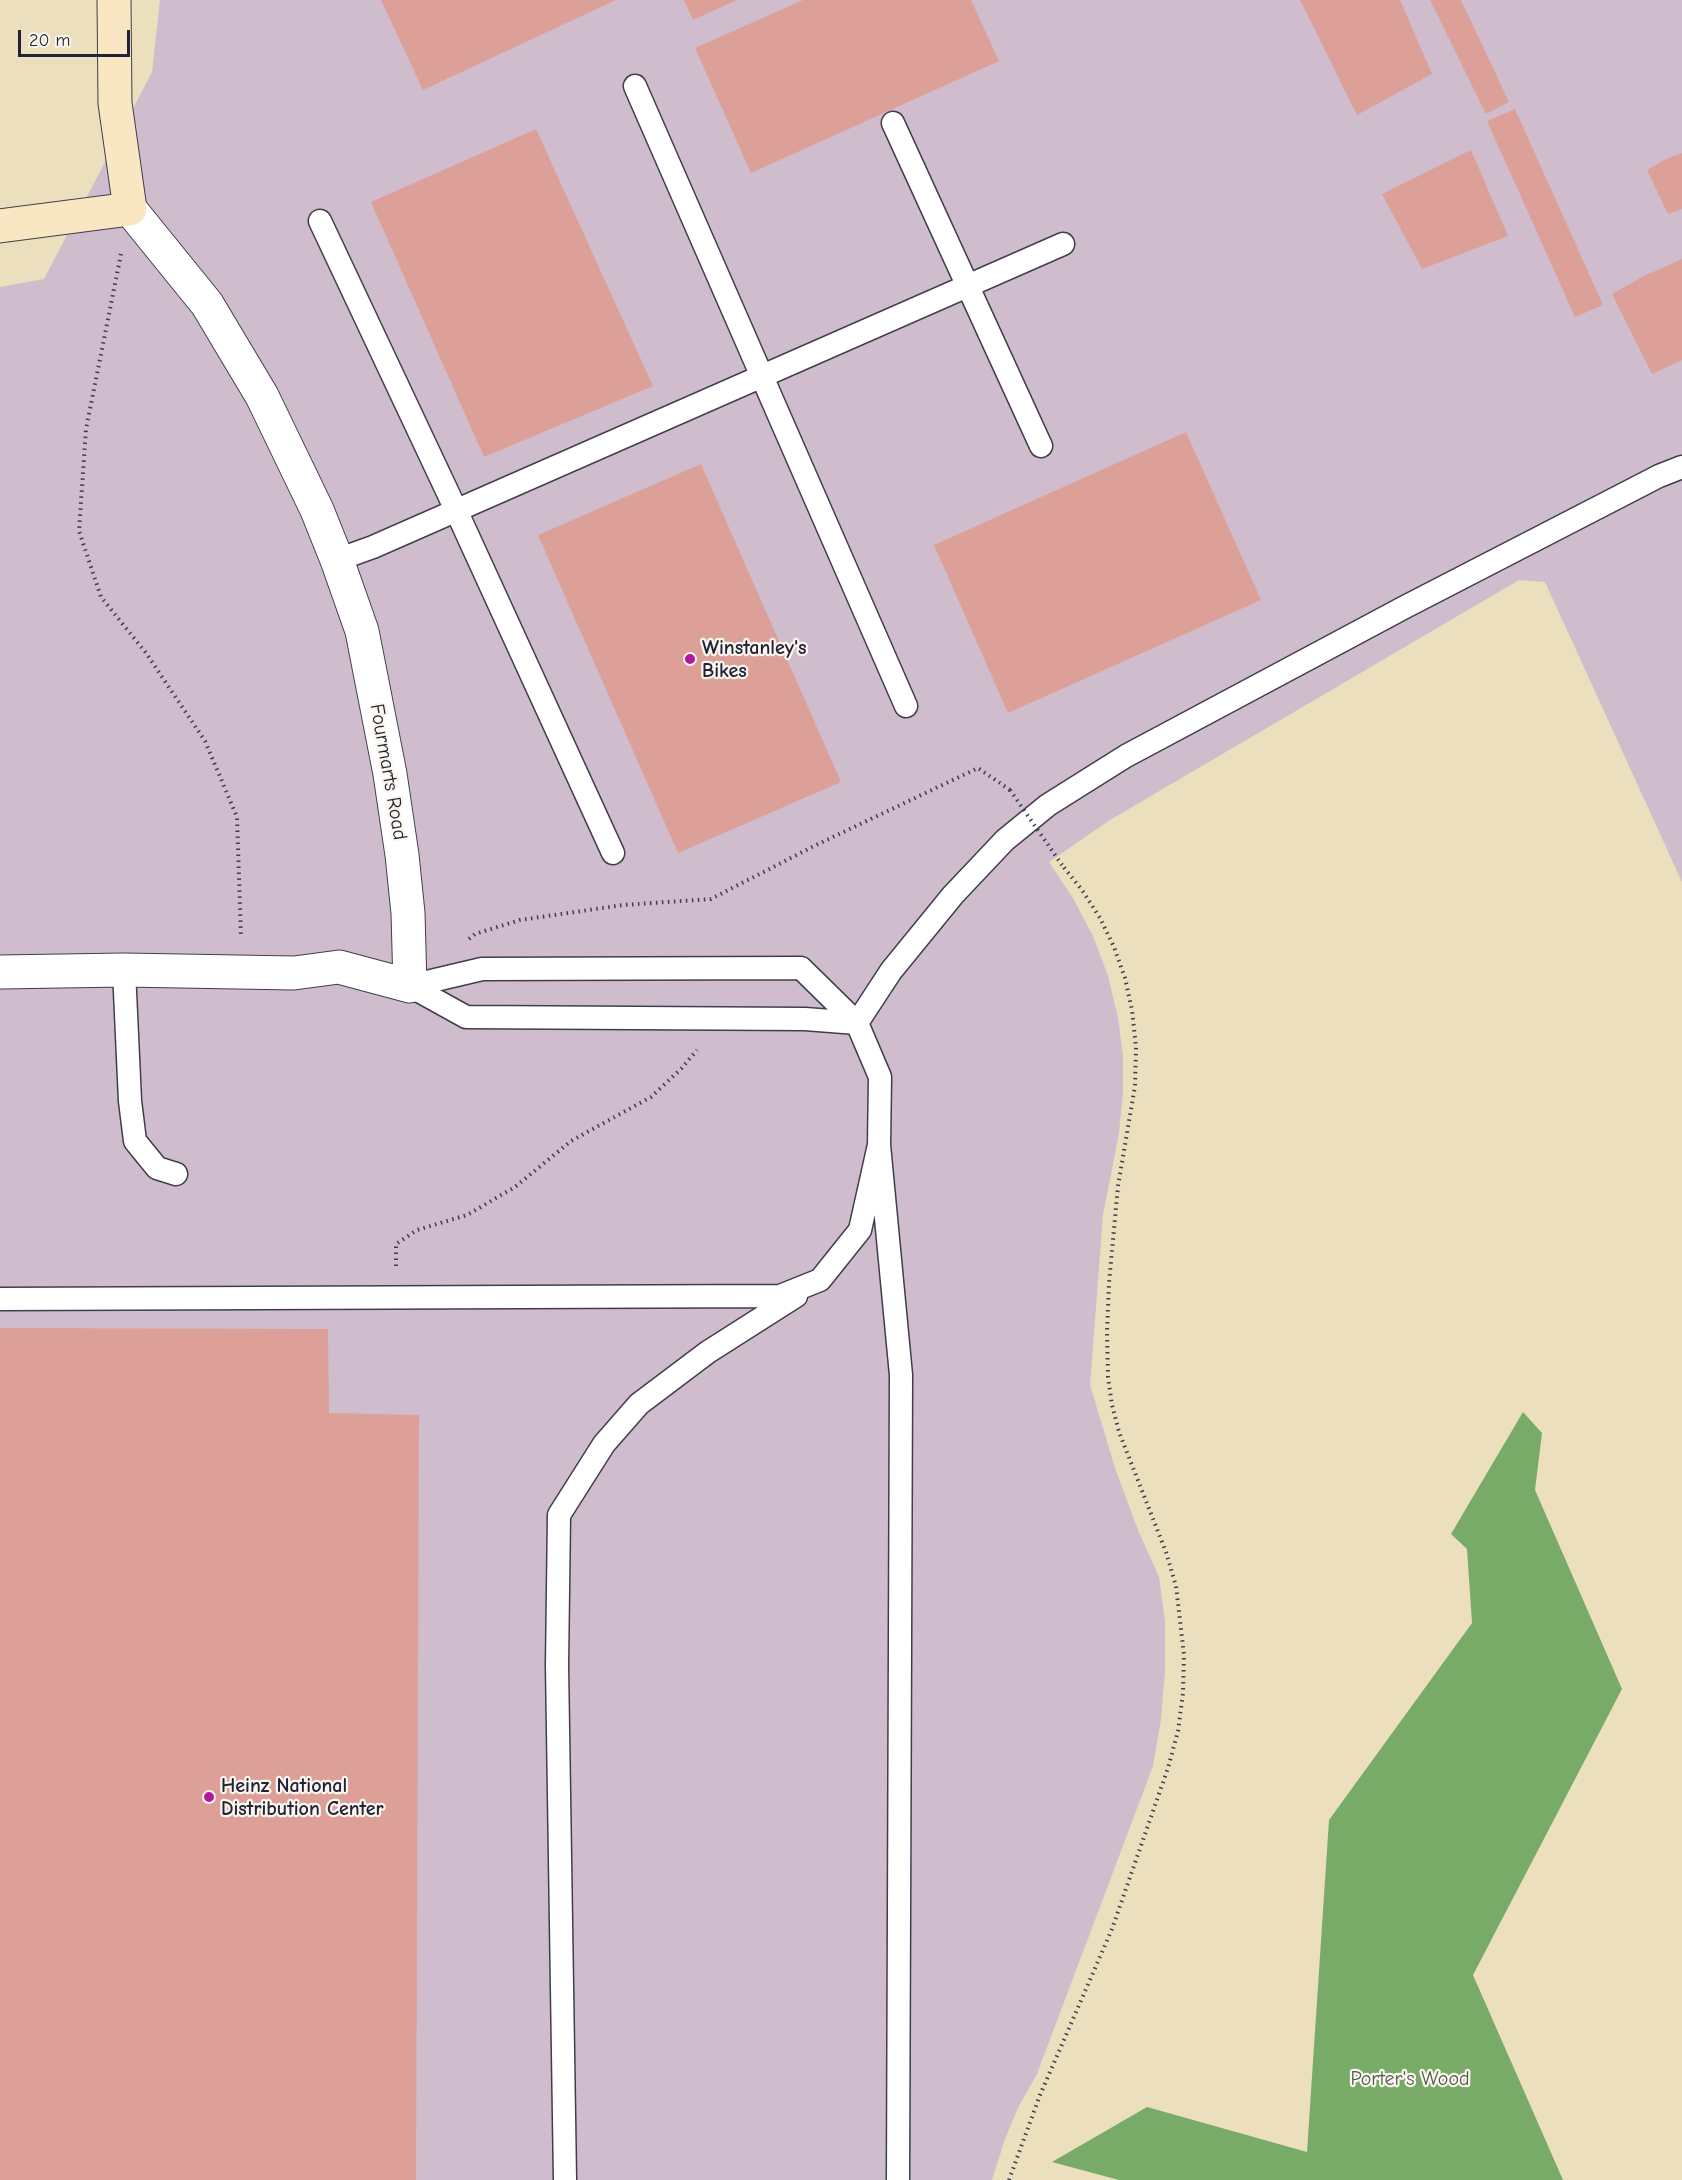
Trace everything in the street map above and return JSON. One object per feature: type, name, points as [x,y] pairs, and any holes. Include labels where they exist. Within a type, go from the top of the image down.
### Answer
[{"type":"street","points":[[0,226],[130,210],[115,103],[114,0]]},
{"type":"street","name":"Fourmarts Road","points":[[130,210],[207,304],[262,396],[317,510],[337,560],[362,631],[390,774],[408,913],[410,986]]},
{"type":"street","points":[[0,972],[124,970],[294,973],[339,966],[410,986]]},
{"type":"lane","points":[[635,86],[906,706]]},
{"type":"lane","points":[[893,123],[966,287],[1041,446]]},
{"type":"lane","points":[[320,221],[456,510],[612,853]]},
{"type":"lane","points":[[337,560],[373,547],[1063,244]]},
{"type":"lane","points":[[856,1023],[891,971],[952,895],[1005,840],[1048,805],[1126,756],[1405,607],[1659,476],[1682,467]]},
{"type":"lane","points":[[410,986],[482,969],[801,968],[856,1023],[880,1077],[879,1145],[901,1375],[898,2180]]},
{"type":"lane","points":[[124,970],[130,1101],[135,1141],[157,1168],[176,1174]]},
{"type":"lane","points":[[410,986],[466,1017],[805,1019],[856,1023]]},
{"type":"lane","points":[[565,2180],[557,1665],[559,1515],[604,1444],[639,1404],[708,1352],[820,1281],[860,1230],[879,1145]]},
{"type":"lane","points":[[0,1299],[780,1296],[820,1281]]},
{"type":"path","points":[[130,210],[87,429],[78,531],[101,597],[146,653],[204,741],[237,817],[242,972]]},
{"type":"path","points":[[466,942],[475,934],[520,920],[623,905],[711,899],[812,847],[978,768],[1010,790],[1082,890],[1100,918],[1114,947],[1125,978],[1132,1010],[1136,1047],[1135,1086],[1118,1186],[1109,1283],[1108,1377],[1119,1432],[1166,1552],[1176,1586],[1185,1655],[1183,1694],[1178,1731],[1168,1768],[1112,1929],[1040,2095],[1009,2180]]},
{"type":"path","points":[[396,1298],[396,1244],[417,1230],[467,1215],[515,1188],[571,1141],[651,1097],[681,1069],[700,1046],[710,1019]]},
{"type":"shaded area","points":[[160,0],[1682,0],[1682,882],[1545,582],[1519,580],[1110,820],[1049,862],[1073,898],[1093,936],[1108,976],[1118,1018],[1123,1056],[1123,1094],[1119,1133],[1103,1215],[1090,1385],[1116,1471],[1159,1577],[1165,1621],[1165,1671],[1161,1719],[1153,1766],[1037,2074],[1019,2106],[1005,2139],[992,2180],[0,2180],[0,287],[44,279],[152,72]]},
{"type":"green space","name":"Porter's Wood","points":[[1523,1412],[1542,1433],[1535,1490],[1622,1689],[1473,1975],[1563,2180],[1119,2180],[1052,2162],[1147,2107],[1307,2152],[1329,1820],[1472,1623],[1467,1549],[1451,1534]]},
{"type":"building","points":[[381,0],[616,0],[423,90]]},
{"type":"building","points":[[684,0],[737,0],[693,20]]},
{"type":"building","points":[[803,0],[971,0],[999,61],[751,173],[695,48]]},
{"type":"building","points":[[1300,0],[1400,0],[1432,74],[1357,115]]},
{"type":"building","points":[[1430,0],[1461,0],[1509,102],[1486,114]]},
{"type":"building","points":[[1515,109],[1603,305],[1575,317],[1487,121]]},
{"type":"building","points":[[536,129],[653,386],[484,457],[371,202]]},
{"type":"building","points":[[1471,150],[1508,236],[1422,269],[1382,194]]},
{"type":"building","points":[[1682,153],[1682,209],[1668,214],[1647,170]]},
{"type":"building","points":[[1682,259],[1682,360],[1652,374],[1612,294]]},
{"type":"building","points":[[1186,432],[1261,600],[1008,713],[934,545]]},
{"type":"building","name":"Winstanley's Bikes","points":[[701,464],[841,782],[678,853],[538,535]]},
{"type":"building","name":"Heinz National Distribution Center","points":[[0,1328],[328,1329],[329,1413],[419,1415],[416,2180],[0,2180]]},
{"type":"place","name":"Winstanley's Bikes","points":[[690,659]]},
{"type":"place","name":"Heinz National Distribution Center","points":[[209,1797]]}]
